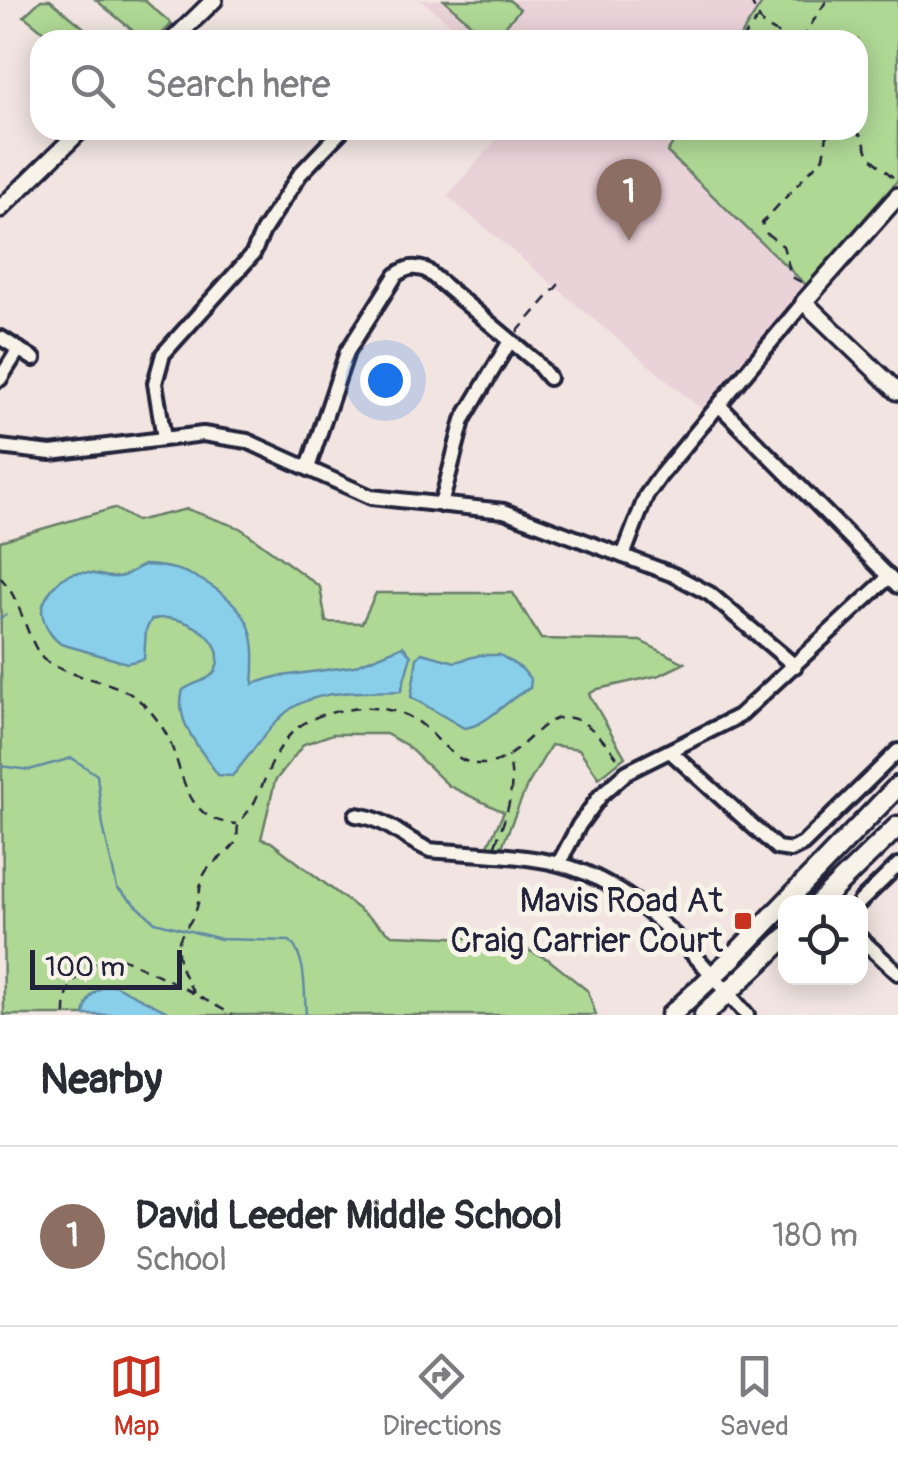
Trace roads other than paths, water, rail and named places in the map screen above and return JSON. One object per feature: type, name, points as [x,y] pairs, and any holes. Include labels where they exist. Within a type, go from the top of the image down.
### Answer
[{"type":"main road","points":[[671,1015],[898,786]]},
{"type":"main road","points":[[827,895],[898,826]]},
{"type":"main road","points":[[704,1015],[778,945]]},
{"type":"street","points":[[183,30],[214,0]]},
{"type":"street","points":[[0,210],[71,140]]},
{"type":"street","points":[[164,438],[155,384],[163,354],[252,254],[300,174],[332,140]]},
{"type":"street","points":[[623,556],[646,496],[804,302],[898,196]]},
{"type":"street","points":[[308,468],[347,352],[396,275],[405,268],[416,266],[426,270],[549,378]]},
{"type":"street","points":[[804,302],[898,392]]},
{"type":"street","points":[[1,338],[34,359]]},
{"type":"street","points":[[441,506],[463,420],[510,341]]},
{"type":"street","points":[[0,379],[18,349]]},
{"type":"street","points":[[559,864],[579,824],[601,795],[627,772],[739,716],[893,582],[719,405]]},
{"type":"street","points":[[0,447],[51,454],[203,434],[247,441],[371,497],[504,511],[674,575],[710,594],[795,666]]},
{"type":"street","points":[[671,752],[777,848],[790,850],[803,844],[898,750]]},
{"type":"street","points":[[356,815],[389,824],[430,850],[559,864],[629,895],[713,976],[747,1015]]},
{"type":"street","points":[[867,895],[898,865]]},
{"type":"street","points":[[868,945],[898,973]]},
{"type":"water","points":[[144,565],[194,576],[235,605],[244,616],[252,639],[253,684],[275,677],[354,666],[403,646],[411,656],[401,691],[338,693],[308,700],[282,716],[232,776],[218,775],[185,724],[181,702],[183,690],[216,669],[218,657],[208,637],[174,619],[151,620],[146,630],[144,659],[127,663],[61,644],[44,621],[42,608],[46,597],[70,574],[123,576]]},
{"type":"water","points":[[422,653],[455,662],[480,655],[500,655],[522,669],[531,680],[530,688],[481,722],[464,728],[411,697],[417,658]]},
{"type":"water","points":[[114,985],[174,1015],[84,1015],[93,994]]},
{"type":"waterway","points":[[0,618],[6,615]]},
{"type":"waterway","points":[[0,766],[29,770],[72,758],[97,775],[117,888],[155,922],[221,939],[290,941],[302,966],[306,1015]]},
{"type":"place","name":"David Leeder Middle School","points":[[629,241]]},
{"type":"place","name":"Mavis Road At Craig Carrier Court","points":[[743,921]]}]
